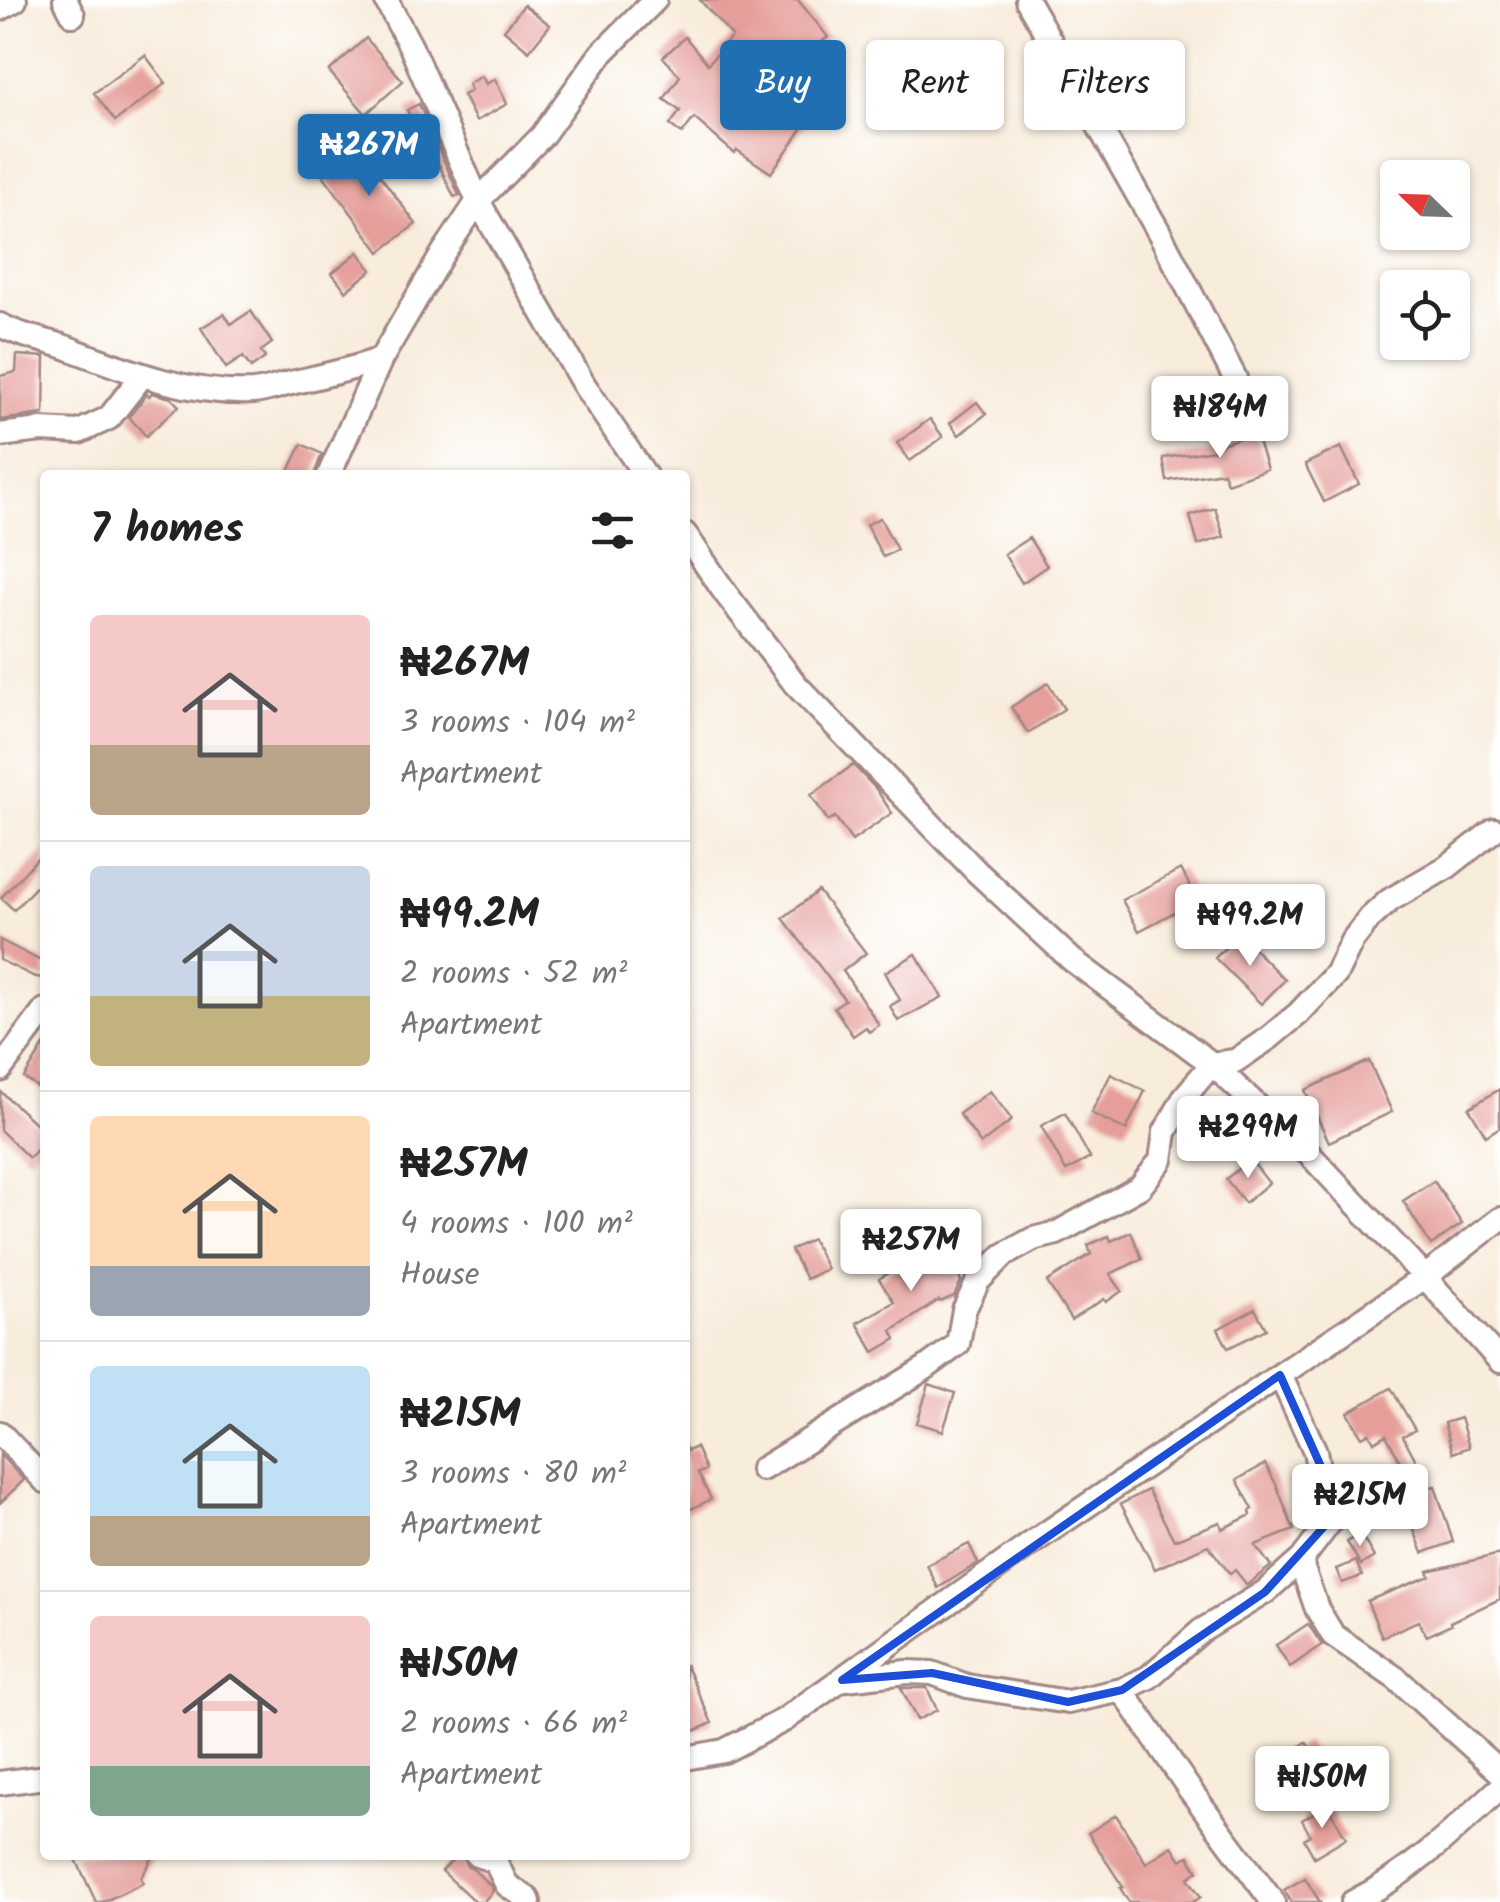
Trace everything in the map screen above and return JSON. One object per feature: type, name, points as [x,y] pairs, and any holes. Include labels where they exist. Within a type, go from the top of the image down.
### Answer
[{"type":"street","points":[[0,9],[15,0]]},
{"type":"street","points":[[386,0],[411,47],[478,201],[584,385],[642,470]]},
{"type":"street","points":[[330,470],[380,359],[478,201],[542,136],[601,54],[655,0]]},
{"type":"street","points":[[1026,0],[1160,234],[1234,378]]},
{"type":"street","points":[[0,326],[69,348],[119,370],[212,390],[256,392],[380,359]]},
{"type":"street","points":[[0,436],[40,430],[79,432],[109,418],[142,376]]},
{"type":"street","points":[[690,541],[796,685],[976,870],[1072,960],[1212,1064],[1311,1156],[1500,1361]]},
{"type":"street","points":[[762,1470],[958,1344],[964,1310],[978,1281],[1004,1255],[1033,1239],[1056,1233],[1140,1186],[1161,1160],[1165,1132],[1186,1095],[1212,1064],[1235,1061],[1298,1014],[1336,974],[1352,941],[1370,918],[1390,900],[1447,867],[1494,830]]},
{"type":"street","points":[[0,1070],[40,1017]]},
{"type":"street","points":[[690,1757],[724,1750],[784,1720],[1039,1538],[1425,1277],[1500,1219]]},
{"type":"street","points":[[842,1680],[932,1673],[967,1686],[1068,1702],[1122,1690],[1148,1677],[1201,1631],[1265,1592],[1302,1560],[1340,1510],[1320,1473],[1315,1451],[1280,1375]]},
{"type":"street","points":[[0,1434],[40,1475]]},
{"type":"street","points":[[1302,1560],[1317,1609],[1334,1635],[1397,1679],[1500,1772]]},
{"type":"street","points":[[1122,1690],[1272,1902]]},
{"type":"street","points":[[0,1783],[40,1778]]},
{"type":"street","points":[[1353,1902],[1377,1890],[1442,1842],[1500,1788]]},
{"type":"street","points":[[491,1860],[496,1862],[507,1886],[529,1902]]},
{"type":"highlighted area","points":[[1280,1375],[1340,1509],[1265,1592],[1122,1690],[1068,1702],[932,1673],[842,1680]]},
{"type":"building","points":[[700,0],[798,0],[828,37],[729,40],[732,36]]},
{"type":"building","points":[[524,5],[550,25],[529,51],[504,30]]},
{"type":"building","points":[[685,37],[708,64],[720,50],[720,130],[801,130],[771,173],[737,150],[734,153],[694,118],[682,134],[670,125],[680,111],[664,99],[680,76],[663,57]]},
{"type":"building","points":[[366,38],[403,81],[366,114],[329,71]]},
{"type":"building","points":[[145,55],[166,83],[115,121],[94,93]]},
{"type":"building","points":[[482,76],[486,84],[495,79],[507,104],[476,121],[463,95],[471,91],[468,84]]},
{"type":"building","points":[[419,104],[459,195],[454,197],[407,110]]},
{"type":"building","points":[[359,147],[416,224],[380,252],[323,175]]},
{"type":"building","points":[[358,252],[372,270],[346,291],[332,273]]},
{"type":"building","points":[[251,311],[272,343],[261,351],[265,358],[251,368],[243,357],[226,368],[201,328],[224,314],[231,324]]},
{"type":"building","points":[[17,355],[45,357],[44,414],[0,420],[0,376],[16,372]]},
{"type":"building","points":[[152,393],[171,398],[179,406],[146,436],[129,417]]},
{"type":"building","points":[[977,402],[986,414],[959,435],[950,423]]},
{"type":"building","points":[[930,419],[943,437],[910,461],[897,443]]},
{"type":"building","points":[[1255,432],[1267,469],[1227,483],[1223,472],[1167,481],[1163,458],[1215,450],[1214,447]]},
{"type":"building","points":[[302,444],[322,454],[316,470],[289,470]]},
{"type":"building","points":[[1341,447],[1359,484],[1324,502],[1305,464]]},
{"type":"building","points":[[1215,508],[1224,537],[1198,545],[1190,516]]},
{"type":"building","points":[[880,518],[897,550],[883,557],[866,525]]},
{"type":"building","points":[[1029,538],[1047,566],[1022,583],[1004,554]]},
{"type":"building","points":[[1048,683],[1064,709],[1028,733],[1011,707]]},
{"type":"building","points":[[853,765],[892,813],[852,841],[835,817],[828,821],[811,795]]},
{"type":"building","points":[[40,855],[40,882],[14,910],[1,898]]},
{"type":"building","points":[[1181,869],[1197,900],[1139,931],[1122,900]]},
{"type":"building","points":[[818,891],[866,953],[843,971],[879,1025],[869,1032],[866,1027],[853,1036],[834,1007],[845,1000],[783,918]]},
{"type":"building","points":[[1239,934],[1285,980],[1261,1004],[1215,958]]},
{"type":"building","points":[[0,940],[40,960],[40,978],[33,976],[0,960]]},
{"type":"building","points":[[916,954],[942,997],[898,1021],[890,1006],[900,1000],[885,972]]},
{"type":"building","points":[[40,1052],[40,1089],[24,1078]]},
{"type":"building","points":[[1369,1061],[1392,1112],[1329,1142],[1305,1090]]},
{"type":"building","points":[[1111,1074],[1145,1091],[1126,1130],[1091,1113]]},
{"type":"building","points":[[1500,1089],[1500,1127],[1486,1136],[1469,1108]]},
{"type":"building","points":[[0,1091],[40,1127],[40,1146],[29,1158],[0,1130]]},
{"type":"building","points":[[990,1091],[1012,1120],[981,1144],[959,1114]]},
{"type":"building","points":[[1065,1113],[1090,1158],[1066,1171],[1041,1126]]},
{"type":"building","points":[[1250,1159],[1269,1183],[1245,1203],[1226,1179]]},
{"type":"building","points":[[1434,1181],[1462,1224],[1431,1245],[1403,1201]]},
{"type":"building","points":[[1131,1232],[1142,1259],[1110,1274],[1122,1291],[1071,1320],[1047,1282],[1091,1254],[1088,1245]]},
{"type":"building","points":[[812,1239],[827,1269],[806,1279],[791,1250]]},
{"type":"building","points":[[943,1244],[961,1281],[954,1296],[939,1300],[892,1331],[896,1339],[874,1352],[857,1323],[894,1302],[879,1279]]},
{"type":"building","points":[[1255,1309],[1266,1329],[1228,1348],[1218,1329]]},
{"type":"building","points":[[929,1384],[955,1393],[943,1431],[917,1423]]},
{"type":"building","points":[[1391,1388],[1415,1430],[1403,1436],[1430,1487],[1435,1486],[1453,1542],[1423,1553],[1402,1503],[1393,1506],[1388,1489],[1411,1482],[1386,1435],[1374,1442],[1369,1433],[1362,1437],[1348,1413]]},
{"type":"building","points":[[1460,1418],[1469,1447],[1453,1453],[1444,1423]]},
{"type":"building","points":[[696,1447],[706,1470],[698,1473],[711,1499],[690,1510],[690,1450]]},
{"type":"building","points":[[0,1455],[24,1480],[0,1503]]},
{"type":"building","points":[[1265,1464],[1294,1530],[1255,1545],[1271,1566],[1247,1585],[1235,1570],[1230,1574],[1208,1545],[1155,1569],[1121,1504],[1148,1490],[1174,1540],[1220,1522],[1222,1529],[1251,1515],[1253,1509],[1237,1480]]},
{"type":"building","points":[[1360,1533],[1374,1557],[1361,1565],[1347,1542]]},
{"type":"building","points":[[969,1544],[978,1563],[938,1588],[927,1565]]},
{"type":"building","points":[[1500,1554],[1500,1599],[1427,1636],[1418,1621],[1382,1637],[1367,1601],[1430,1576],[1428,1571]]},
{"type":"building","points":[[1356,1561],[1362,1576],[1342,1583],[1336,1569]]},
{"type":"building","points":[[1308,1624],[1322,1645],[1290,1667],[1276,1645]]},
{"type":"building","points":[[690,1675],[712,1723],[690,1733]]},
{"type":"building","points":[[901,1688],[927,1688],[937,1710],[917,1720]]},
{"type":"building","points":[[1306,1742],[1326,1771],[1308,1783],[1289,1754]]},
{"type":"building","points":[[1327,1805],[1346,1838],[1314,1857],[1304,1839],[1310,1835],[1302,1820]]},
{"type":"building","points":[[1116,1815],[1146,1863],[1172,1846],[1181,1860],[1189,1856],[1198,1871],[1188,1878],[1201,1897],[1193,1902],[1129,1902],[1088,1833]]},
{"type":"building","points":[[76,1860],[151,1860],[141,1878],[143,1883],[96,1902]]},
{"type":"building","points":[[452,1860],[464,1860],[493,1891],[483,1902],[475,1902],[442,1871]]},
{"type":"building","points":[[1305,1878],[1320,1902],[1291,1902],[1284,1890]]}]
